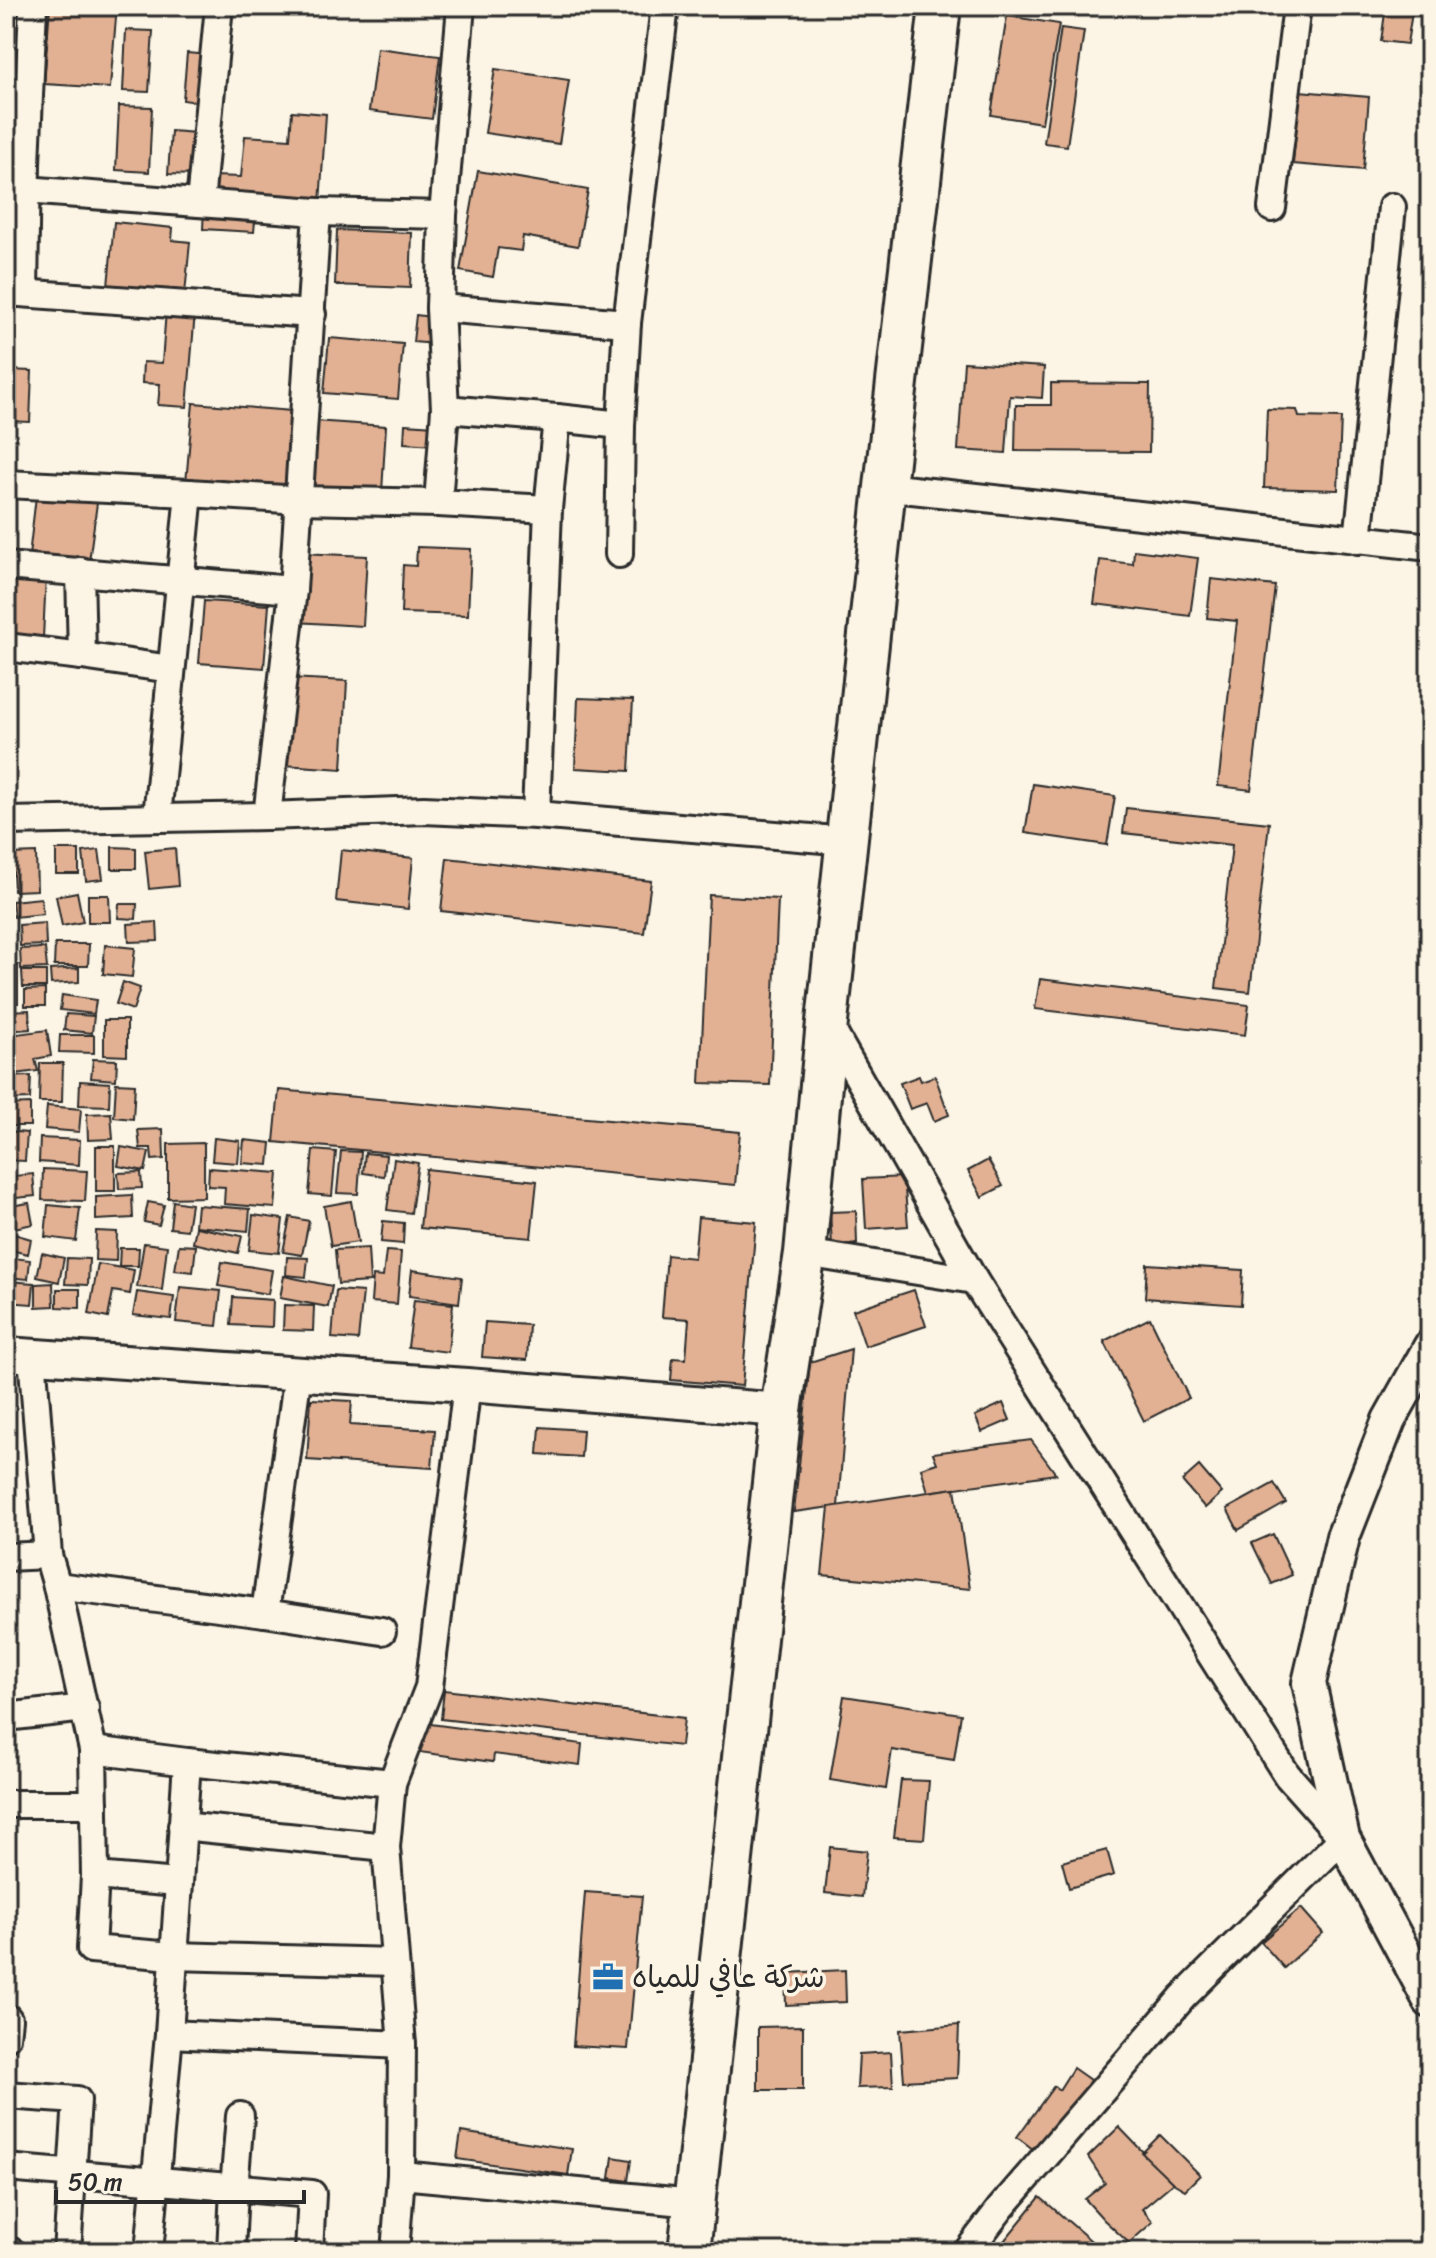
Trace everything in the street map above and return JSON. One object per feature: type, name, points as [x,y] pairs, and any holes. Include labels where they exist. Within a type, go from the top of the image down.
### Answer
[{"type":"main road","points":[[689,2252],[781,1410],[805,1253],[827,1022],[940,6]]},
{"type":"street","points":[[33,6],[16,162],[25,190],[15,292],[312,314]]},
{"type":"street","points":[[200,203],[219,6]]},
{"type":"street","points":[[438,503],[445,409],[440,308],[443,215],[461,6]]},
{"type":"street","points":[[619,554],[621,425],[627,323],[665,6]]},
{"type":"street","points":[[1272,208],[1297,6]]},
{"type":"street","points":[[25,190],[317,212],[443,215]]},
{"type":"street","points":[[1358,540],[1392,207]]},
{"type":"street","points":[[267,816],[293,590],[317,212]]},
{"type":"street","points":[[440,308],[627,323]]},
{"type":"street","points":[[445,409],[621,425]]},
{"type":"street","points":[[536,815],[548,509],[557,418]]},
{"type":"street","points":[[6,484],[300,500],[548,509]]},
{"type":"street","points":[[885,487],[1430,547]]},
{"type":"street","points":[[157,817],[189,493]]},
{"type":"street","points":[[6,566],[293,590]]},
{"type":"street","points":[[80,571],[82,656]]},
{"type":"street","points":[[6,647],[171,669]]},
{"type":"street","points":[[6,821],[424,810],[536,815],[847,841]]},
{"type":"street","points":[[827,1022],[974,1280],[1287,1775],[1343,1838],[1430,2001]]},
{"type":"street","points":[[805,1253],[974,1280]]},
{"type":"street","points":[[1343,1838],[1309,1683],[1343,1537],[1389,1420],[1430,1347]]},
{"type":"street","points":[[395,1962],[173,1956],[91,1949],[95,1876],[93,1750],[48,1555],[19,1354],[781,1410]]},
{"type":"street","points":[[265,1613],[298,1373]]},
{"type":"street","points":[[395,2252],[401,2175],[402,2045],[386,1847],[392,1783],[429,1687],[467,1385]]},
{"type":"street","points":[[6,1557],[48,1555]]},
{"type":"street","points":[[57,1586],[382,1631]]},
{"type":"street","points":[[6,1717],[85,1708]]},
{"type":"street","points":[[93,1750],[392,1783]]},
{"type":"street","points":[[149,2252],[169,2034],[187,1762]]},
{"type":"street","points":[[6,1804],[94,1804]]},
{"type":"street","points":[[182,1826],[386,1847]]},
{"type":"street","points":[[967,2252],[1000,2209],[1183,1997],[1343,1838]]},
{"type":"street","points":[[95,1876],[178,1883]]},
{"type":"street","points":[[169,2034],[402,2045]]},
{"type":"street","points":[[6,2095],[77,2100],[67,2252]]},
{"type":"street","points":[[231,2252],[240,2116]]},
{"type":"street","points":[[6,2168],[312,2194],[309,2252]]},
{"type":"street","points":[[401,2175],[694,2203]]},
{"type":"street","points":[[6,2251],[12,2252]]},
{"type":"building","points":[[50,6],[117,6],[110,88],[44,84]]},
{"type":"building","points":[[126,6],[158,6],[158,10]]},
{"type":"building","points":[[1386,6],[1413,6],[1407,44],[1381,41]]},
{"type":"building","points":[[1007,16],[1059,24],[1042,123],[991,115]]},
{"type":"building","points":[[1061,28],[1084,31],[1067,146],[1044,143]]},
{"type":"building","points":[[126,30],[153,31],[149,92],[123,91]]},
{"type":"building","points":[[377,48],[440,56],[432,119],[369,111]]},
{"type":"building","points":[[187,53],[209,55],[204,103],[183,100]]},
{"type":"building","points":[[495,69],[569,80],[559,144],[485,133]]},
{"type":"building","points":[[1299,91],[1369,97],[1363,170],[1293,164]]},
{"type":"building","points":[[119,106],[152,107],[149,172],[116,170]]},
{"type":"building","points":[[292,111],[326,114],[320,204],[212,196],[213,176],[241,177],[245,136],[290,139]]},
{"type":"building","points":[[171,131],[196,133],[193,175],[168,174]]},
{"type":"building","points":[[478,171],[588,190],[578,246],[523,236],[521,251],[498,248],[493,277],[460,271]]},
{"type":"building","points":[[204,207],[256,210],[254,232],[203,229]]},
{"type":"building","points":[[114,222],[173,228],[172,240],[190,242],[185,294],[108,286]]},
{"type":"building","points":[[337,230],[412,233],[410,288],[335,285]]},
{"type":"building","points":[[166,310],[195,312],[187,407],[158,405],[160,384],[142,383],[143,362],[162,363]]},
{"type":"building","points":[[416,315],[439,318],[436,344],[413,342]]},
{"type":"building","points":[[329,338],[403,344],[398,399],[324,393]]},
{"type":"building","points":[[964,362],[1044,367],[1042,398],[1010,396],[1006,453],[958,450]]},
{"type":"building","points":[[6,370],[32,371],[30,422],[6,421]]},
{"type":"building","points":[[1051,383],[1150,384],[1149,452],[1015,451],[1016,405],[1051,405]]},
{"type":"building","points":[[193,403],[292,411],[285,491],[186,483]]},
{"type":"building","points":[[1267,409],[1297,410],[1299,417],[1341,418],[1338,490],[1264,488]]},
{"type":"building","points":[[313,421],[386,426],[382,492],[309,488]]},
{"type":"building","points":[[405,424],[435,426],[434,445],[404,443]]},
{"type":"building","points":[[36,496],[97,503],[89,562],[29,556]]},
{"type":"building","points":[[417,547],[471,549],[468,615],[401,613],[403,565],[416,566]]},
{"type":"building","points":[[1134,550],[1198,558],[1190,616],[1094,604],[1100,560],[1133,564]]},
{"type":"building","points":[[300,553],[367,556],[363,626],[296,622]]},
{"type":"building","points":[[6,575],[46,576],[43,638],[6,636]]},
{"type":"building","points":[[1211,579],[1275,586],[1251,790],[1218,786],[1237,621],[1207,618]]},
{"type":"building","points":[[204,601],[269,605],[264,668],[199,663]]},
{"type":"building","points":[[289,678],[347,681],[342,769],[284,765]]},
{"type":"building","points":[[578,698],[633,700],[629,771],[575,768]]},
{"type":"building","points":[[1033,784],[1115,796],[1107,845],[1025,833]]},
{"type":"building","points":[[1126,808],[1269,823],[1250,992],[1216,988],[1232,845],[1123,833]]},
{"type":"building","points":[[112,847],[136,848],[136,869],[112,869]]},
{"type":"building","points":[[175,848],[178,886],[149,889],[145,851]]},
{"type":"building","points":[[56,850],[79,850],[79,874],[56,874]]},
{"type":"building","points":[[99,850],[103,879],[86,881],[83,852]]},
{"type":"building","points":[[341,850],[413,858],[408,909],[336,901]]},
{"type":"building","points":[[36,853],[37,890],[14,891],[12,854]]},
{"type":"building","points":[[447,858],[651,881],[644,933],[441,911]]},
{"type":"building","points":[[77,892],[83,922],[62,926],[56,896]]},
{"type":"building","points":[[88,895],[109,895],[110,922],[88,922]]},
{"type":"building","points":[[709,895],[778,899],[770,1085],[700,1083]]},
{"type":"building","points":[[41,898],[43,914],[14,917],[12,901]]},
{"type":"building","points":[[119,904],[137,904],[136,919],[118,918]]},
{"type":"building","points":[[157,922],[158,941],[129,942],[128,924]]},
{"type":"building","points":[[45,923],[46,945],[20,946],[19,925]]},
{"type":"building","points":[[6,936],[12,937],[9,955],[6,954]]},
{"type":"building","points":[[55,944],[89,944],[88,966],[54,966]]},
{"type":"building","points":[[105,945],[135,948],[132,977],[103,974]]},
{"type":"building","points":[[45,948],[47,968],[21,969],[20,949]]},
{"type":"building","points":[[6,965],[18,965],[18,1003],[6,1003]]},
{"type":"building","points":[[79,968],[79,982],[51,984],[50,970]]},
{"type":"building","points":[[22,971],[46,971],[46,987],[23,987]]},
{"type":"building","points":[[1040,979],[1249,1005],[1245,1035],[1035,1009]]},
{"type":"building","points":[[123,982],[140,988],[133,1010],[116,1004]]},
{"type":"building","points":[[45,989],[45,1006],[25,1006],[25,990]]},
{"type":"building","points":[[62,995],[96,1000],[94,1014],[60,1010]]},
{"type":"building","points":[[29,1010],[30,1029],[6,1031],[6,1011]]},
{"type":"building","points":[[66,1014],[94,1016],[92,1033],[64,1030]]},
{"type":"building","points":[[104,1020],[127,1020],[127,1056],[104,1055]]},
{"type":"building","points":[[47,1030],[51,1056],[35,1059],[38,1071],[8,1075],[6,1046],[11,1046],[9,1035]]},
{"type":"building","points":[[60,1035],[94,1035],[94,1053],[59,1052]]},
{"type":"building","points":[[93,1059],[117,1060],[116,1080],[91,1078]]},
{"type":"building","points":[[40,1063],[63,1063],[62,1102],[39,1102]]},
{"type":"building","points":[[31,1076],[30,1099],[6,1100],[6,1077]]},
{"type":"building","points":[[919,1076],[921,1081],[935,1076],[949,1115],[934,1121],[927,1103],[910,1109],[900,1083]]},
{"type":"building","points":[[80,1081],[110,1083],[109,1106],[79,1105]]},
{"type":"building","points":[[116,1083],[135,1084],[133,1119],[114,1117]]},
{"type":"building","points":[[279,1090],[740,1132],[735,1185],[274,1142]]},
{"type":"building","points":[[30,1104],[30,1126],[6,1126],[6,1105]]},
{"type":"building","points":[[47,1106],[81,1109],[79,1132],[45,1129]]},
{"type":"building","points":[[111,1113],[113,1139],[88,1140],[87,1114]]},
{"type":"building","points":[[163,1129],[164,1159],[152,1160],[151,1148],[140,1148],[138,1130]]},
{"type":"building","points":[[6,1131],[27,1133],[25,1161],[6,1160]]},
{"type":"building","points":[[40,1138],[80,1140],[79,1165],[39,1162]]},
{"type":"building","points":[[214,1138],[240,1141],[238,1163],[212,1161]]},
{"type":"building","points":[[244,1140],[271,1143],[269,1165],[242,1163]]},
{"type":"building","points":[[204,1143],[204,1197],[168,1198],[168,1144]]},
{"type":"building","points":[[96,1146],[115,1146],[115,1191],[96,1191]]},
{"type":"building","points":[[121,1147],[149,1152],[145,1171],[118,1166]]},
{"type":"building","points":[[313,1150],[336,1152],[332,1196],[309,1194]]},
{"type":"building","points":[[341,1151],[361,1152],[358,1194],[337,1193]]},
{"type":"building","points":[[365,1153],[386,1155],[384,1176],[363,1173]]},
{"type":"building","points":[[394,1159],[418,1163],[411,1213],[387,1210]]},
{"type":"building","points":[[988,1160],[1003,1186],[982,1197],[968,1171]]},
{"type":"building","points":[[209,1168],[278,1173],[275,1208],[224,1204],[225,1187],[208,1186]]},
{"type":"building","points":[[43,1169],[87,1171],[85,1201],[42,1200]]},
{"type":"building","points":[[426,1169],[537,1181],[531,1238],[420,1228]]},
{"type":"building","points":[[141,1172],[142,1188],[119,1189],[118,1173]]},
{"type":"building","points":[[33,1174],[35,1196],[6,1199],[6,1177]]},
{"type":"building","points":[[904,1177],[908,1226],[866,1229],[863,1179]]},
{"type":"building","points":[[132,1195],[133,1218],[96,1220],[96,1197]]},
{"type":"building","points":[[173,1201],[191,1204],[187,1230],[170,1228]]},
{"type":"building","points":[[351,1201],[358,1242],[331,1246],[324,1206]]},
{"type":"building","points":[[148,1202],[164,1205],[159,1225],[144,1222]]},
{"type":"building","points":[[29,1203],[33,1224],[14,1228],[10,1206]]},
{"type":"building","points":[[48,1205],[80,1208],[76,1241],[45,1237]]},
{"type":"building","points":[[197,1205],[250,1209],[248,1231],[195,1226]]},
{"type":"building","points":[[856,1211],[857,1244],[832,1245],[830,1212]]},
{"type":"building","points":[[253,1215],[283,1219],[279,1253],[249,1250]]},
{"type":"building","points":[[290,1217],[309,1221],[302,1255],[283,1252]]},
{"type":"building","points":[[698,1217],[756,1222],[742,1386],[671,1380],[673,1358],[686,1359],[689,1319],[662,1317],[667,1255],[694,1258]]},
{"type":"building","points":[[383,1221],[404,1223],[403,1244],[381,1242]]},
{"type":"building","points":[[196,1227],[242,1236],[238,1253],[193,1243]]},
{"type":"building","points":[[96,1231],[117,1232],[116,1261],[95,1260]]},
{"type":"building","points":[[14,1234],[31,1239],[28,1254],[10,1250]]},
{"type":"building","points":[[144,1243],[167,1246],[162,1290],[137,1287]]},
{"type":"building","points":[[179,1245],[196,1246],[193,1272],[175,1270]]},
{"type":"building","points":[[120,1248],[139,1248],[138,1266],[119,1266]]},
{"type":"building","points":[[368,1248],[370,1282],[338,1284],[335,1250]]},
{"type":"building","points":[[386,1251],[401,1252],[397,1304],[371,1302],[373,1276],[383,1277]]},
{"type":"building","points":[[42,1253],[64,1258],[59,1282],[37,1277]]},
{"type":"building","points":[[6,1257],[30,1260],[28,1279],[6,1277]]},
{"type":"building","points":[[287,1257],[308,1258],[306,1277],[286,1275]]},
{"type":"building","points":[[67,1258],[89,1259],[88,1285],[65,1284]]},
{"type":"building","points":[[222,1262],[272,1270],[268,1294],[218,1286]]},
{"type":"building","points":[[98,1264],[134,1270],[130,1294],[113,1291],[108,1318],[89,1314]]},
{"type":"building","points":[[1147,1264],[1243,1270],[1241,1305],[1145,1298]]},
{"type":"building","points":[[412,1270],[462,1277],[459,1303],[409,1296]]},
{"type":"building","points":[[284,1276],[332,1286],[328,1307],[280,1298]]},
{"type":"building","points":[[6,1281],[34,1283],[32,1304],[6,1302]]},
{"type":"building","points":[[53,1283],[54,1306],[36,1307],[36,1284]]},
{"type":"building","points":[[180,1287],[221,1291],[217,1326],[176,1322]]},
{"type":"building","points":[[57,1289],[80,1289],[80,1308],[57,1307]]},
{"type":"building","points":[[336,1290],[363,1292],[358,1340],[332,1338]]},
{"type":"building","points":[[914,1290],[926,1326],[865,1346],[853,1310]]},
{"type":"building","points":[[137,1292],[174,1297],[171,1319],[133,1315]]},
{"type":"building","points":[[233,1297],[273,1300],[272,1327],[231,1325]]},
{"type":"building","points":[[414,1300],[453,1304],[448,1352],[408,1347]]},
{"type":"building","points":[[284,1305],[314,1306],[313,1331],[283,1330]]},
{"type":"building","points":[[1150,1318],[1189,1398],[1144,1421],[1104,1341]]},
{"type":"building","points":[[485,1322],[529,1325],[527,1360],[482,1357]]},
{"type":"building","points":[[851,1349],[838,1506],[794,1512],[810,1362]]},
{"type":"building","points":[[311,1399],[352,1401],[350,1425],[435,1430],[432,1468],[307,1460]]},
{"type":"building","points":[[1003,1403],[1010,1420],[982,1432],[975,1416]]},
{"type":"building","points":[[540,1427],[583,1430],[581,1457],[538,1454]]},
{"type":"building","points":[[1031,1440],[1056,1474],[928,1492],[921,1468],[937,1463],[933,1453]]},
{"type":"building","points":[[1199,1466],[1222,1493],[1205,1508],[1182,1481]]},
{"type":"building","points":[[1274,1483],[1286,1503],[1238,1530],[1227,1509]]},
{"type":"building","points":[[955,1488],[970,1589],[822,1575],[829,1507]]},
{"type":"building","points":[[1273,1534],[1292,1575],[1272,1584],[1252,1543]]},
{"type":"building","points":[[444,1690],[684,1718],[681,1746],[441,1719]]},
{"type":"building","points":[[844,1696],[961,1714],[954,1760],[892,1750],[886,1789],[830,1780]]},
{"type":"building","points":[[423,1723],[582,1744],[580,1765],[494,1754],[493,1762],[419,1752]]},
{"type":"building","points":[[901,1780],[929,1781],[924,1839],[894,1837]]},
{"type":"building","points":[[830,1847],[867,1851],[862,1897],[825,1893]]},
{"type":"building","points":[[1107,1850],[1114,1875],[1069,1888],[1062,1862]]},
{"type":"building","points":[[585,1892],[642,1896],[628,2049],[573,2046]]},
{"type":"building","points":[[1301,1908],[1323,1933],[1284,1968],[1261,1942]]},
{"type":"building","points":[[845,1970],[846,2002],[786,2005],[785,1973]]},
{"type":"building","points":[[959,2025],[957,2078],[904,2081],[900,2030]]},
{"type":"building","points":[[803,2026],[803,2090],[758,2090],[758,2027]]},
{"type":"building","points":[[891,2052],[893,2087],[857,2088],[859,2054]]},
{"type":"building","points":[[1073,2068],[1090,2080],[1042,2156],[1017,2137],[1054,2086],[1059,2090]]},
{"type":"building","points":[[1119,2127],[1173,2183],[1142,2209],[1153,2222],[1129,2243],[1085,2199],[1105,2183],[1088,2157]]},
{"type":"building","points":[[461,2132],[572,2149],[568,2175],[457,2159]]},
{"type":"building","points":[[1160,2135],[1200,2175],[1185,2190],[1173,2183],[1142,2153]]},
{"type":"building","points":[[613,2157],[631,2160],[628,2181],[610,2178]]},
{"type":"building","points":[[1040,2197],[1104,2252],[995,2252]]},
{"type":"place","name":"شركة عافي للمياه","points":[[608,1977]]}]
